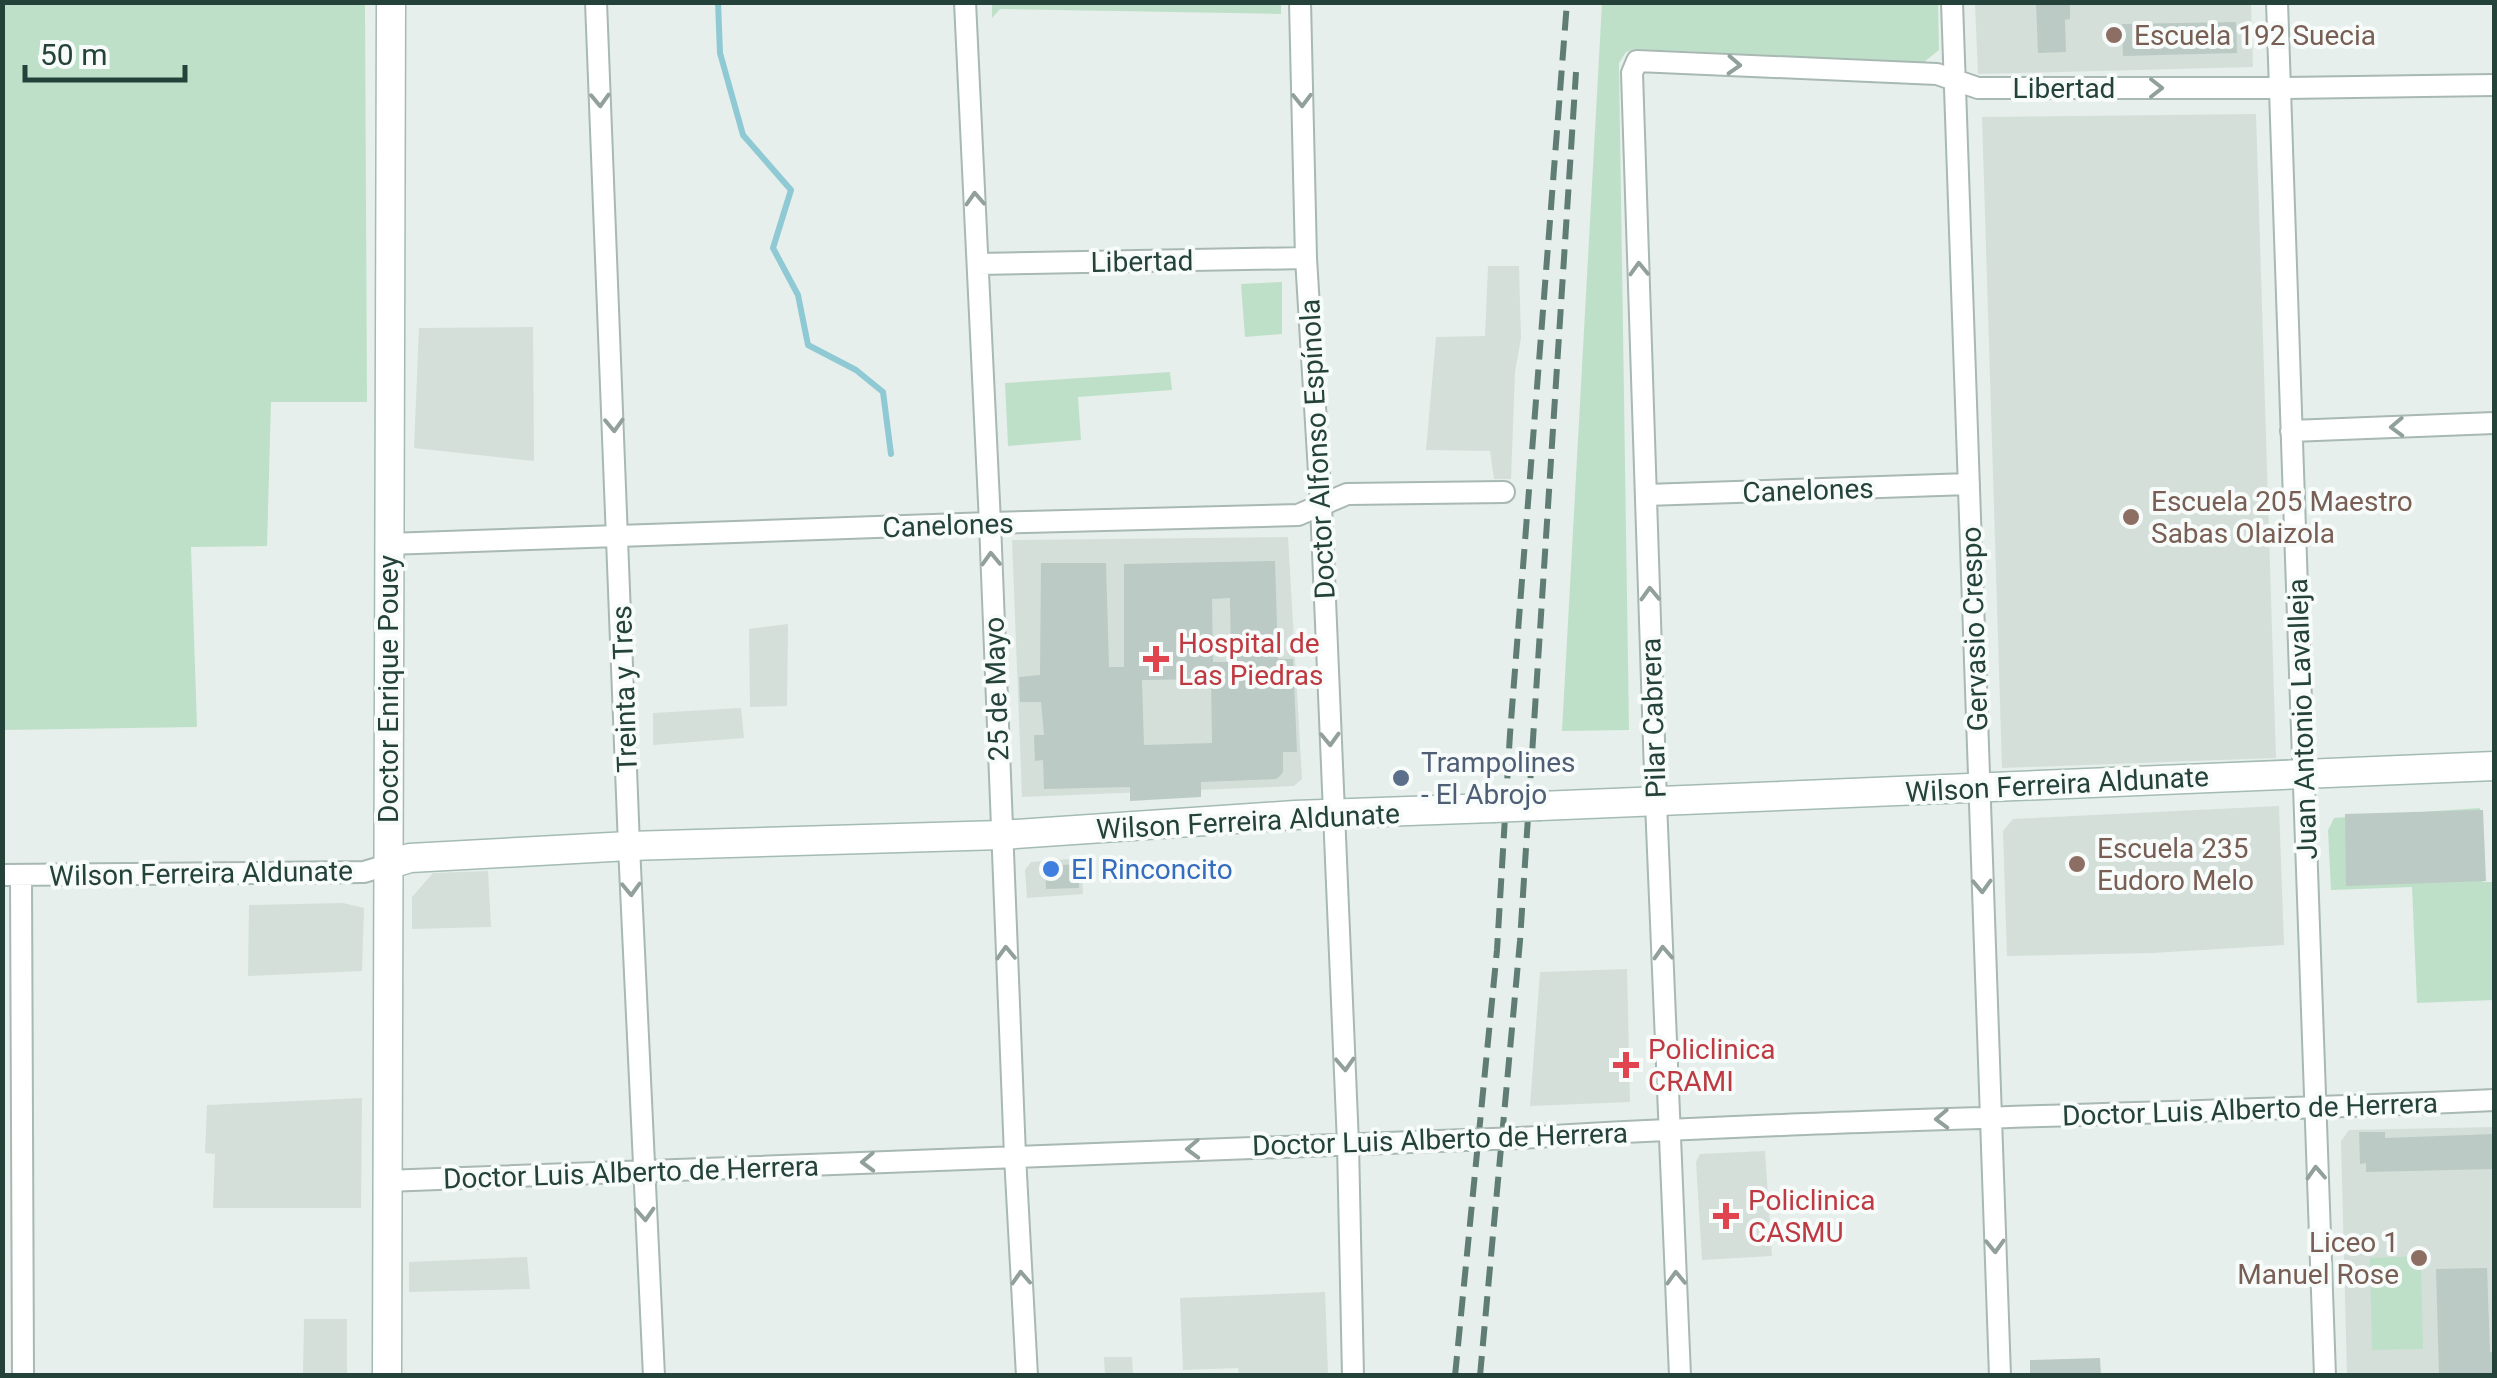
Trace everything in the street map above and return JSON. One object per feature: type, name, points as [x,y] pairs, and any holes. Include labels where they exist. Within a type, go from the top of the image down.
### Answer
[{"type":"street","name":"Doctor Enrique Pouey","points":[[387,1376],[391,2]]},
{"type":"street","name":"Treinta y Tres","points":[[596,2],[654,1376]]},
{"type":"street","name":"Doctor Alfonso Espínola","points":[[1300,2],[1306,258],[1321,505],[1348,1144],[1353,1376]]},
{"type":"street","name":"Gervasio Crespo","points":[[1952,2],[2000,1376]]},
{"type":"street","name":"Juan Antonio Lavalleja","points":[[2277,2],[2325,1376]]},
{"type":"street","name":"25 de Mayo","points":[[964,3],[1026,1376]]},
{"type":"street","name":"Libertad","points":[[1636,60],[1937,74],[1978,88],[2494,85]]},
{"type":"street","name":"Pilar Cabrera","points":[[1636,60],[1632,72],[1656,803],[1680,1376]]},
{"type":"street","name":"Libertad","points":[[978,264],[1306,258]]},
{"type":"street","points":[[2292,431],[2494,423]]},
{"type":"street","name":"Canelones","points":[[1646,495],[1969,484]]},
{"type":"street","name":"Canelones","points":[[388,544],[1298,516],[1347,494],[1504,492]]},
{"type":"street","name":"Wilson Ferreira Aldunate","points":[[12,875],[364,872],[410,858],[629,846],[1002,835],[1294,815],[2494,766]]},
{"type":"street","points":[[12,875],[23,1376]]},
{"type":"street","name":"Doctor Luis Alberto de Herrera","points":[[386,1181],[2494,1100]]},
{"type":"shaded area","name":"Escuela 192 Suecia","points":[[1975,3],[2251,3],[2253,67],[1978,74]]},
{"type":"shaded area","name":"Escuela 205 Maestro Sabas Olaizola","points":[[2256,114],[2276,758],[2002,768],[1982,117]]},
{"type":"shaded area","points":[[1488,266],[1519,266],[1521,338],[1515,372],[1511,479],[1494,479],[1490,451],[1426,450],[1436,337],[1485,336]]},
{"type":"shaded area","points":[[533,327],[534,461],[414,448],[419,328]]},
{"type":"shaded area","name":"Hospital de Las Piedras","points":[[1288,537],[1302,779],[1294,786],[1022,797],[1012,540]]},
{"type":"shaded area","points":[[788,624],[787,706],[750,707],[749,629]]},
{"type":"shaded area","points":[[741,708],[744,738],[653,745],[653,713]]},
{"type":"shaded area","points":[[2279,806],[2284,945],[2007,956],[2003,831],[2013,819]]},
{"type":"shaded area","points":[[1081,858],[1083,894],[1027,898],[1025,870],[1031,862]]},
{"type":"shaded area","points":[[488,871],[491,927],[412,929],[412,897],[433,873]]},
{"type":"shaded area","points":[[343,903],[364,908],[362,971],[248,976],[249,905]]},
{"type":"shaded area","points":[[1627,969],[1630,1102],[1530,1106],[1540,972]]},
{"type":"shaded area","points":[[362,1098],[361,1208],[213,1208],[215,1154],[205,1153],[207,1105]]},
{"type":"shaded area","name":"Liceo 1 Manuel Rose","points":[[2494,1127],[2494,1375],[2347,1375],[2341,1141],[2349,1130]]},
{"type":"shaded area","points":[[1765,1151],[1772,1256],[1702,1260],[1696,1162],[1700,1154]]},
{"type":"shaded area","points":[[527,1257],[530,1289],[409,1292],[409,1262]]},
{"type":"shaded area","points":[[1325,1292],[1328,1375],[1239,1375],[1238,1368],[1183,1370],[1180,1298]]},
{"type":"shaded area","points":[[304,1319],[347,1319],[347,1375],[303,1375]]},
{"type":"shaded area","points":[[1104,1357],[1132,1357],[1133,1375],[1105,1375]]},
{"type":"green space","points":[[1281,2],[1281,14],[1000,9],[992,18],[992,3]]},
{"type":"green space","points":[[2,3],[365,3],[367,402],[271,402],[267,546],[191,547],[197,727],[3,730]]},
{"type":"green space","points":[[1602,3],[1938,3],[1939,50],[1924,62],[1634,49],[1626,52],[1619,63],[1629,730],[1562,731]]},
{"type":"green space","points":[[1282,282],[1282,334],[1245,337],[1241,284]]},
{"type":"green space","points":[[1170,372],[1172,390],[1078,397],[1081,440],[1008,446],[1005,383]]},
{"type":"green space","points":[[2480,808],[2483,882],[2494,882],[2494,1000],[2417,1003],[2412,887],[2331,890],[2328,830],[2334,818]]},
{"type":"green space","points":[[2421,1256],[2423,1349],[2372,1350],[2370,1258]]},
{"type":"building","points":[[2036,2],[2070,2],[2070,19],[2065,20],[2066,52],[2038,53]]},
{"type":"building","points":[[2236,22],[2237,53],[2123,56],[2122,24]]},
{"type":"building","name":"Hospital de Las Piedras","points":[[1275,561],[1278,659],[1293,659],[1297,752],[1283,752],[1283,772],[1276,779],[1201,782],[1201,797],[1130,801],[1130,787],[1044,789],[1043,760],[1035,761],[1034,735],[1044,735],[1041,702],[1020,702],[1019,677],[1040,675],[1041,563],[1106,563],[1109,667],[1124,667],[1124,564]],"holes":[[[1230,598],[1231,662],[1213,662],[1212,599]],[[1211,679],[1212,743],[1144,745],[1142,680]]]},
{"type":"building","points":[[2483,810],[2486,881],[2346,886],[2345,814]]},
{"type":"building","points":[[1079,864],[1079,888],[1046,889],[1045,866]]},
{"type":"building","points":[[2359,1132],[2385,1132],[2385,1138],[2494,1134],[2494,1169],[2366,1172],[2366,1163],[2360,1164]]},
{"type":"building","points":[[2487,1268],[2494,1376],[2439,1376],[2436,1269]]},
{"type":"building","points":[[2100,1358],[2101,1376],[2030,1376],[2030,1360]]},
{"type":"waterway","points":[[718,2],[720,53],[743,135],[791,190],[773,248],[798,295],[808,345],[856,370],[883,392],[891,454]]},
{"type":"railway","points":[[1455,1376],[1497,950],[1567,2]]},
{"type":"railway","points":[[1480,1376],[1520,941],[1576,72]]},
{"type":"place","name":"Escuela 192 Suecia","points":[[2114,35]]},
{"type":"place","name":"Escuela 205 Maestro Sabas Olaizola","points":[[2131,517]]},
{"type":"place","name":"Hospital de Las Piedras","points":[[1156,659]]},
{"type":"place","name":"Trampolines - El Abrojo","points":[[1401,778]]},
{"type":"place","name":"Escuela 235 Eudoro Melo","points":[[2077,864]]},
{"type":"place","name":"El Rinconcito","points":[[1051,869]]},
{"type":"place","name":"Policlinica CRAMI","points":[[1626,1065]]},
{"type":"place","name":"Policlinica CASMU","points":[[1726,1216]]},
{"type":"place","name":"Liceo 1 Manuel Rose","points":[[2419,1258]]}]
